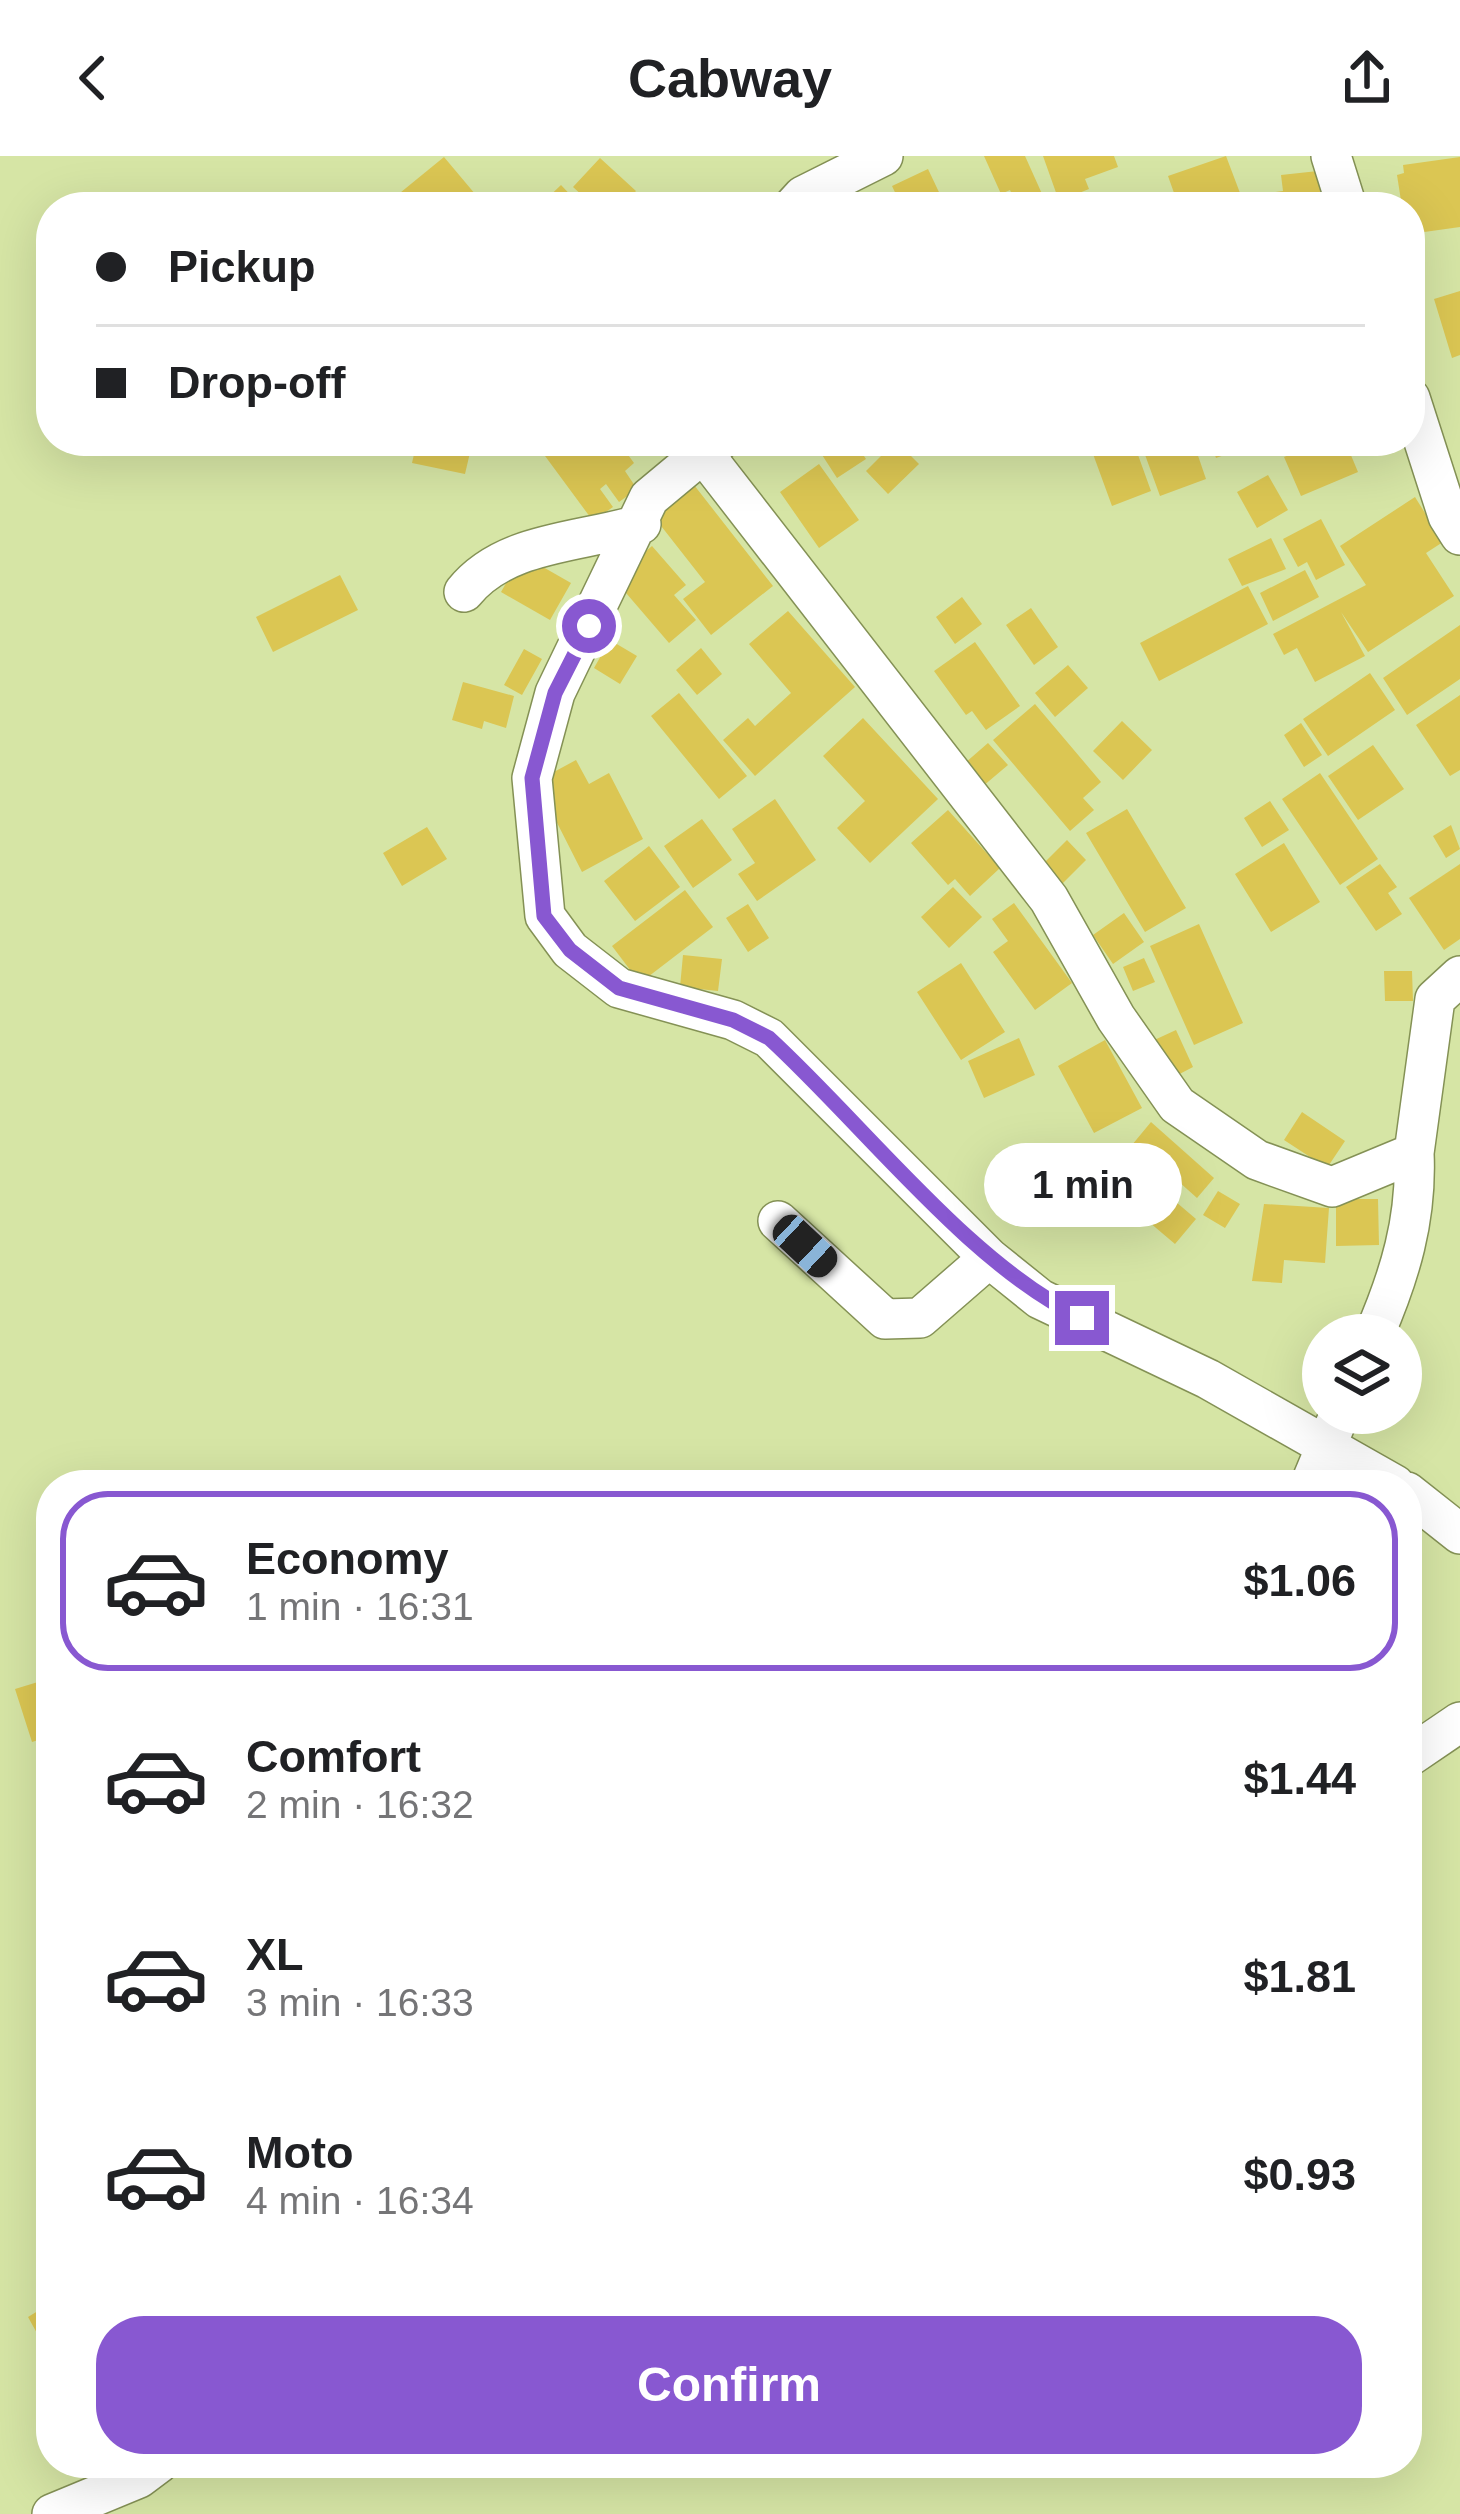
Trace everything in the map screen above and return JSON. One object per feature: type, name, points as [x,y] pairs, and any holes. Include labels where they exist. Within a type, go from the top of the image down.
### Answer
[{"type":"street","points":[[811,192],[883,156]]},
{"type":"street","points":[[1331,156],[1342,192]]},
{"type":"street","points":[[1425,445],[1448,516],[1460,535]]},
{"type":"street","points":[[700,456],[649,498],[555,693],[532,778],[544,916],[570,950],[619,988],[733,1020],[769,1038],[989,1258],[1040,1299],[1208,1378],[1302,1416]]},
{"type":"street","points":[[718,456],[1049,899],[1115,1018],[1177,1106],[1257,1160],[1332,1187],[1414,1153]]},
{"type":"street","points":[[464,592],[482,570],[508,558],[640,524]]},
{"type":"street","points":[[1383,1314],[1416,1202],[1414,1153],[1435,999],[1460,976]]},
{"type":"street","points":[[778,1221],[885,1319],[920,1318],[989,1258]]},
{"type":"street","points":[[1316,1470],[1331,1434]]},
{"type":"street","points":[[1340,1434],[1379,1470]]},
{"type":"street","points":[[1422,1504],[1460,1534]]},
{"type":"street","points":[[1422,1748],[1460,1722]]},
{"type":"street","points":[[52,2514],[140,2478]]},
{"type":"building","points":[[984,156],[1025,156],[1041,192],[1000,192]]},
{"type":"building","points":[[1043,156],[1114,156],[1118,167],[1085,179],[1089,189],[1056,192]]},
{"type":"building","points":[[1226,156],[1240,192],[1174,192],[1168,176]]},
{"type":"building","points":[[444,157],[473,192],[401,192]]},
{"type":"building","points":[[1460,157],[1460,227],[1425,232],[1425,192],[1400,192],[1397,175],[1404,173],[1403,165]]},
{"type":"building","points":[[600,158],[636,191],[578,192],[573,187]]},
{"type":"building","points":[[928,169],[939,192],[895,192],[892,186]]},
{"type":"building","points":[[1318,171],[1320,192],[1276,192],[1283,191],[1281,175]]},
{"type":"building","points":[[1460,291],[1460,355],[1452,358],[1434,299]]},
{"type":"building","points":[[414,456],[469,456],[465,474],[412,463]]},
{"type":"building","points":[[545,456],[629,456],[634,463],[625,471],[637,489],[619,502],[606,484],[600,489],[613,507],[593,521]]},
{"type":"building","points":[[823,456],[864,456],[866,459],[837,478]]},
{"type":"building","points":[[881,456],[911,456],[919,464],[888,494],[866,471]]},
{"type":"building","points":[[1094,456],[1138,456],[1151,491],[1112,506]]},
{"type":"building","points":[[1145,456],[1198,456],[1206,479],[1160,496]]},
{"type":"building","points":[[1351,456],[1358,472],[1301,496],[1284,457]]},
{"type":"building","points":[[819,464],[859,520],[819,548],[780,492]]},
{"type":"building","points":[[1268,475],[1288,510],[1257,528],[1237,492]]},
{"type":"building","points":[[687,476],[773,586],[711,635],[683,599],[705,582],[647,508]]},
{"type":"building","points":[[1415,497],[1443,542],[1426,553],[1454,596],[1368,652],[1341,612],[1365,656],[1315,682],[1297,648],[1284,655],[1273,634],[1366,585],[1340,546]]},
{"type":"building","points":[[1321,519],[1345,565],[1316,580],[1307,562],[1298,567],[1283,539]]},
{"type":"building","points":[[1271,538],[1286,569],[1242,586],[1228,559]]},
{"type":"building","points":[[652,546],[686,585],[674,595],[696,620],[669,643],[614,579]]},
{"type":"building","points":[[522,555],[571,583],[550,620],[501,592]]},
{"type":"building","points":[[1305,570],[1319,597],[1273,621],[1260,593]]},
{"type":"building","points":[[340,575],[358,610],[273,652],[256,617]]},
{"type":"building","points":[[1248,586],[1268,624],[1159,681],[1140,643]]},
{"type":"building","points":[[962,597],[982,624],[955,644],[936,617]]},
{"type":"building","points":[[1031,608],[1058,647],[1034,665],[1006,625]]},
{"type":"building","points":[[788,611],[855,687],[755,776],[723,740],[748,718],[755,726],[791,693],[749,644]]},
{"type":"building","points":[[1460,625],[1460,679],[1407,715],[1383,678]]},
{"type":"building","points":[[610,640],[637,656],[620,684],[594,668]]},
{"type":"building","points":[[975,642],[1020,706],[986,730],[972,711],[966,715],[934,671]]},
{"type":"building","points":[[701,648],[722,674],[697,695],[676,670]]},
{"type":"building","points":[[524,649],[542,659],[522,695],[504,685]]},
{"type":"building","points":[[1068,665],[1088,688],[1055,717],[1035,693]]},
{"type":"building","points":[[1370,673],[1395,710],[1328,756],[1303,719]]},
{"type":"building","points":[[463,682],[514,696],[506,728],[484,721],[482,729],[452,720]]},
{"type":"building","points":[[679,693],[747,776],[719,799],[651,716]]},
{"type":"building","points":[[1460,695],[1460,770],[1450,776],[1416,725]]},
{"type":"building","points":[[1035,704],[1101,782],[1083,798],[1094,810],[1070,831],[993,740]]},
{"type":"building","points":[[863,718],[938,799],[870,863],[837,828],[865,801],[823,756]]},
{"type":"building","points":[[1122,721],[1152,750],[1123,780],[1093,751]]},
{"type":"building","points":[[1301,723],[1322,755],[1304,767],[1284,735]]},
{"type":"building","points":[[988,743],[1008,765],[976,792],[957,770]]},
{"type":"building","points":[[1373,745],[1404,789],[1358,820],[1328,776]]},
{"type":"building","points":[[576,760],[589,784],[609,773],[643,839],[582,872],[548,805],[541,779]]},
{"type":"building","points":[[1320,773],[1378,859],[1340,885],[1282,799]]},
{"type":"building","points":[[775,799],[816,860],[757,901],[738,874],[755,863],[732,829]]},
{"type":"building","points":[[1270,801],[1289,830],[1262,847],[1244,818]]},
{"type":"building","points":[[1127,809],[1186,908],[1145,932],[1086,833]]},
{"type":"building","points":[[948,810],[1000,868],[970,896],[955,879],[948,885],[911,843]]},
{"type":"building","points":[[702,819],[732,860],[693,888],[664,846]]},
{"type":"building","points":[[1451,825],[1460,849],[1446,858],[1433,836]]},
{"type":"building","points":[[427,827],[447,859],[402,886],[383,853]]},
{"type":"building","points":[[1067,840],[1086,860],[1060,886],[1041,866]]},
{"type":"building","points":[[1284,843],[1320,902],[1271,932],[1235,874]]},
{"type":"building","points":[[649,846],[680,887],[635,921],[604,881]]},
{"type":"building","points":[[1380,864],[1397,887],[1388,893],[1402,914],[1376,931],[1346,887]]},
{"type":"building","points":[[1460,864],[1460,939],[1444,950],[1409,898]]},
{"type":"building","points":[[953,887],[982,917],[949,948],[921,917]]},
{"type":"building","points":[[685,890],[713,927],[640,983],[612,946]]},
{"type":"building","points":[[1014,903],[1072,983],[1035,1010],[993,952],[1008,941],[992,919]]},
{"type":"building","points":[[748,904],[769,938],[748,952],[726,918]]},
{"type":"building","points":[[1124,913],[1144,942],[1113,964],[1093,935]]},
{"type":"building","points":[[1199,924],[1243,1023],[1194,1045],[1150,946]]},
{"type":"building","points":[[683,955],[722,959],[718,991],[680,987]]},
{"type":"building","points":[[1144,958],[1155,982],[1133,991],[1123,967]]},
{"type":"building","points":[[961,963],[1005,1032],[961,1060],[917,992]]},
{"type":"building","points":[[1384,971],[1412,971],[1413,1001],[1385,1001]]},
{"type":"building","points":[[1176,1030],[1193,1067],[1168,1080],[1150,1042]]},
{"type":"building","points":[[1019,1038],[1035,1075],[984,1098],[968,1061]]},
{"type":"building","points":[[1105,1040],[1142,1108],[1094,1133],[1058,1066]]},
{"type":"building","points":[[1302,1112],[1345,1141],[1327,1168],[1284,1140]]},
{"type":"building","points":[[1151,1122],[1214,1178],[1197,1198],[1178,1181],[1166,1195],[1122,1157]]},
{"type":"building","points":[[1098,1157],[1139,1197],[1118,1218],[1078,1178]]},
{"type":"building","points":[[1218,1191],[1240,1204],[1225,1228],[1203,1215]]},
{"type":"building","points":[[1152,1193],[1164,1203],[1169,1196],[1196,1219],[1175,1244],[1136,1211]]},
{"type":"building","points":[[1336,1199],[1378,1199],[1379,1245],[1336,1246]]},
{"type":"building","points":[[1264,1204],[1329,1208],[1325,1263],[1284,1260],[1282,1283],[1252,1281]]},
{"type":"building","points":[[36,1683],[36,1741],[32,1742],[15,1689]]},
{"type":"route","points":[[589,626],[555,693],[532,778],[544,916],[570,950],[619,988],[733,1020],[769,1038],[989,1258],[1040,1299],[1082,1318]]}]
